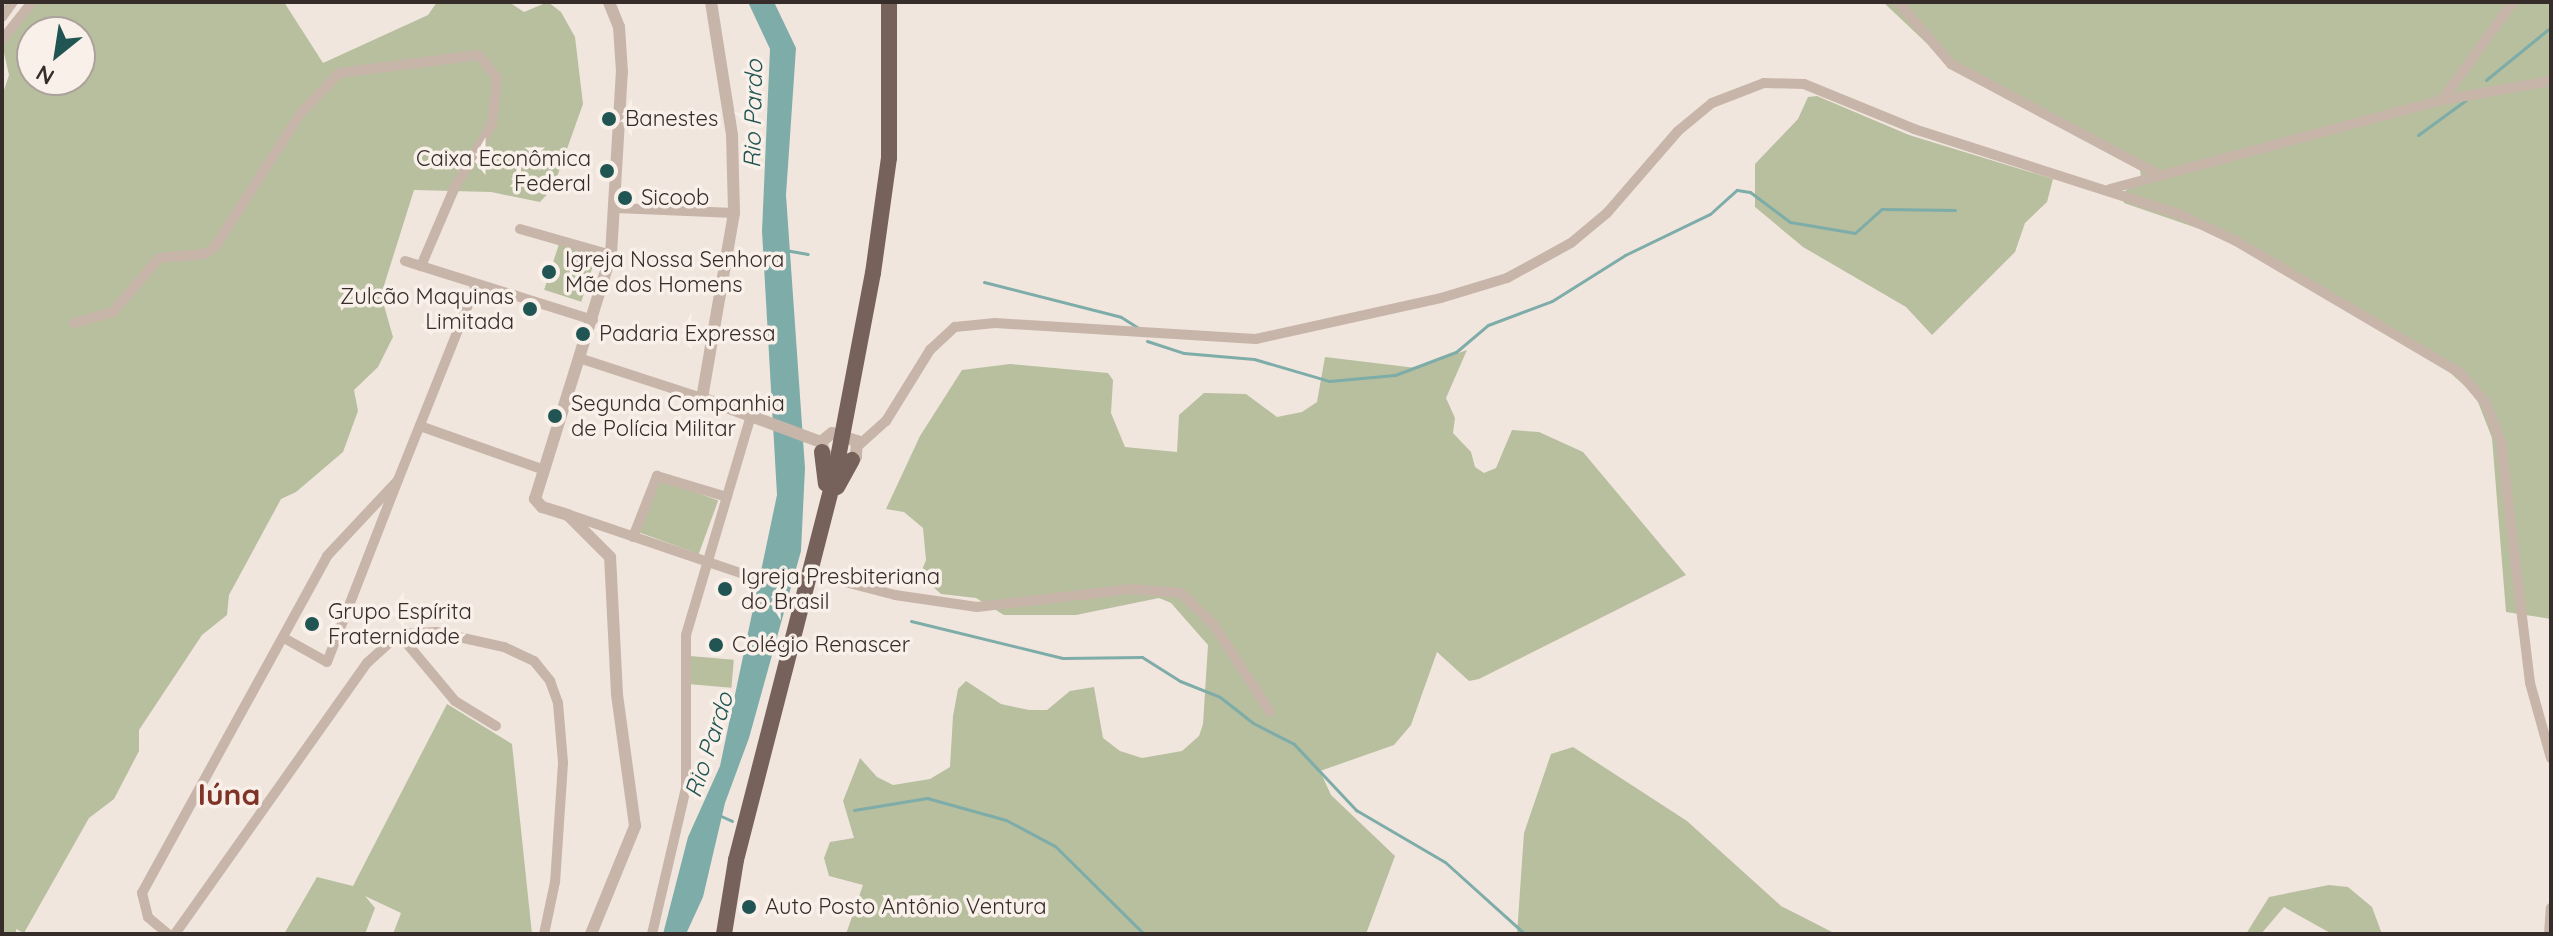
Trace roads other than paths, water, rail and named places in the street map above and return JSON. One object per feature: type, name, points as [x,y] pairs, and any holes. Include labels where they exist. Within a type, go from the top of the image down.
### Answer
[{"type":"main road","points":[[724,934],[736,860],[839,449],[873,273],[889,158],[889,2]]},
{"type":"main road","points":[[824,514],[839,449]]},
{"type":"street","points":[[2,17],[13,2]]},
{"type":"street","points":[[2,40],[32,2]]},
{"type":"street","points":[[609,2],[619,27],[622,72],[611,255],[582,359],[535,495],[542,507],[758,579]]},
{"type":"street","points":[[702,398],[734,213],[732,135],[711,2]]},
{"type":"street","points":[[1898,2],[1951,64],[2159,175]]},
{"type":"street","points":[[2442,100],[2513,2]]},
{"type":"street","points":[[74,323],[113,312],[159,258],[205,254],[215,247],[300,114],[339,73],[479,55],[497,78],[492,124],[454,189],[421,266]]},
{"type":"street","points":[[2110,189],[2442,100],[2551,81]]},
{"type":"street","points":[[582,359],[702,398],[839,449],[886,421],[930,350],[955,327],[995,323],[1131,335],[1256,339],[1441,298],[1507,278],[1571,243],[1607,213],[1678,131],[1712,103],[1764,83],[1826,91],[1914,129],[2110,189],[2236,241],[2439,356],[2486,403],[2501,443],[2530,683],[2551,758]]},
{"type":"street","points":[[616,208],[734,213]]},
{"type":"street","points":[[520,229],[611,255]]},
{"type":"street","points":[[405,261],[593,320]]},
{"type":"street","points":[[284,638],[327,662],[476,285]]},
{"type":"street","points":[[652,934],[686,788],[683,649],[751,416]]},
{"type":"street","points":[[420,426],[544,470]]},
{"type":"street","points":[[633,537],[657,476],[727,497]]},
{"type":"street","points":[[168,934],[148,917],[142,893],[336,542],[398,480]]},
{"type":"street","points":[[568,515],[610,557],[617,694],[636,812],[634,840],[591,934]]},
{"type":"street","points":[[810,573],[895,595],[977,607],[1131,589],[1181,593],[1214,625],[1270,712]]},
{"type":"street","points":[[175,934],[367,663],[399,634],[436,632],[504,647],[534,661],[550,681],[558,703],[563,763],[555,882],[544,934]]},
{"type":"street","points":[[399,634],[455,701],[496,726]]},
{"type":"street","points":[[2549,934],[2551,908]]},
{"type":"water","points":[[748,2],[774,2],[796,48],[786,195],[805,468],[801,551],[749,738],[725,803],[703,897],[686,934],[663,934],[688,837],[720,766],[777,495],[762,231],[770,49]]},
{"type":"waterway","points":[[2486,80],[2551,27]]},
{"type":"waterway","points":[[2418,135],[2466,100]]},
{"type":"waterway","points":[[1147,341],[1184,353],[1254,359],[1329,381],[1395,375],[1456,352],[1488,325],[1552,301],[1625,255],[1710,214],[1737,190],[1750,192],[1790,222],[1855,233],[1882,209],[1955,210]]},
{"type":"waterway","points":[[785,250],[808,254]]},
{"type":"waterway","points":[[984,282],[1121,317],[1140,329]]},
{"type":"waterway","points":[[911,621],[1063,658],[1142,657],[1180,681],[1220,697],[1253,723],[1294,744],[1356,810],[1445,862],[1525,934]]},
{"type":"waterway","points":[[854,810],[927,798],[1006,820],[1055,846],[1144,934]]},
{"type":"waterway","points":[[721,816],[732,821]]},
{"type":"place","name":"Banestes","points":[[609,119]]},
{"type":"place","name":"Caixa Econômica Federal","points":[[607,171]]},
{"type":"place","name":"Sicoob","points":[[625,198]]},
{"type":"place","name":"Igreja Nossa Senhora Mãe dos Homens","points":[[549,272]]},
{"type":"place","name":"Zulcão Maquinas Limitada","points":[[530,309]]},
{"type":"place","name":"Padaria Expressa","points":[[583,334]]},
{"type":"place","name":"Segunda Companhia de Polícia Militar","points":[[555,416]]},
{"type":"place","name":"Igreja Presbiteriana do Brasil","points":[[725,589]]},
{"type":"place","name":"Grupo Espírita Fraternidade","points":[[312,624]]},
{"type":"place","name":"Colégio Renascer","points":[[716,645]]},
{"type":"place","name":"Auto Posto Antônio Ventura","points":[[749,907]]},
{"type":"district","name":"Iúna","points":[[229,794]]},
{"type":"water label","name":"Rio Pardo","points":[[753,114]]},
{"type":"water label","name":"Rio Pardo","points":[[709,745]]}]
